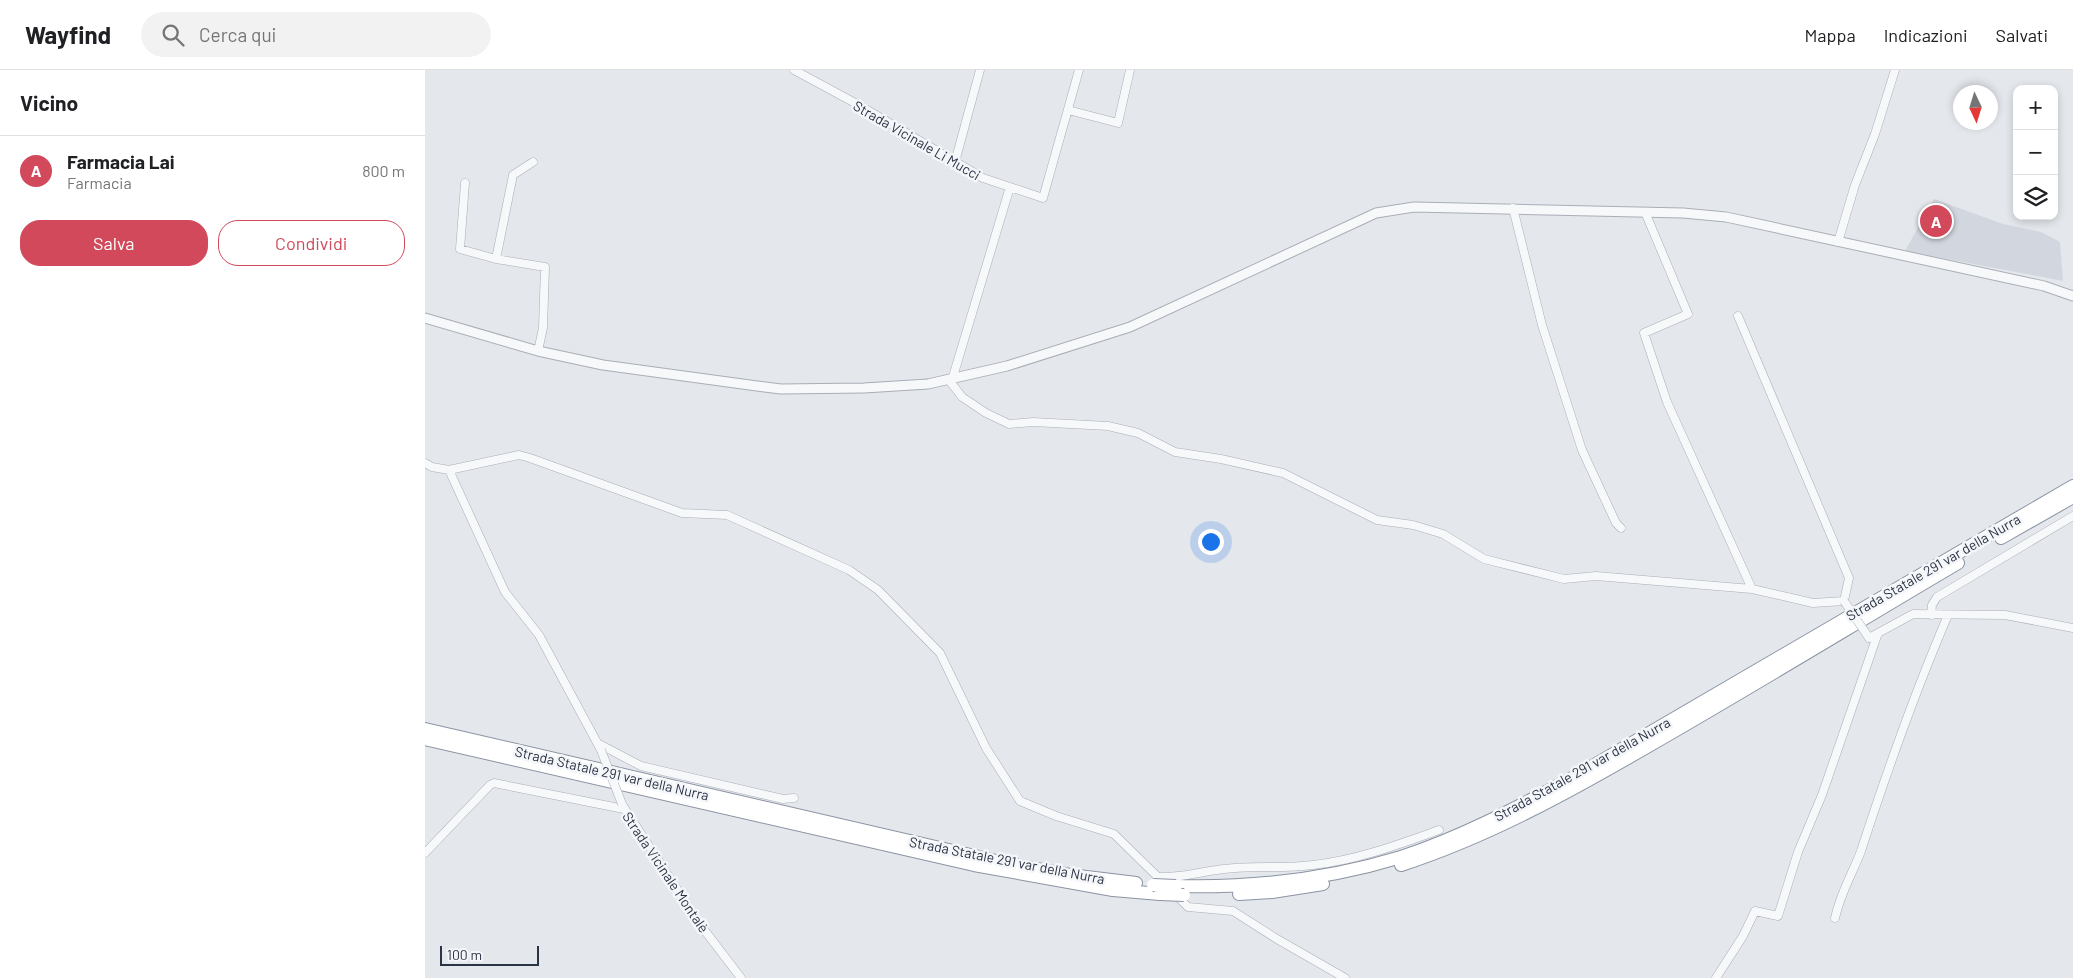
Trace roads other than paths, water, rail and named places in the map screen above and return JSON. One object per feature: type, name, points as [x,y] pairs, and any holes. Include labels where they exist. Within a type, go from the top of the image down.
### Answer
[{"type":"highway","name":"Strada Statale 291 var della Nurra","points":[[1180,890],[1277,882],[1333,873],[1402,856],[1501,816],[1567,780],[2073,486]]},
{"type":"highway","name":"Strada Statale 291 var della Nurra","points":[[425,729],[1005,863],[1114,882],[1157,885],[1180,890],[1272,892],[1336,881],[1397,867],[1490,832],[1572,790],[1758,684],[1956,564],[2073,497]]},
{"type":"highway","name":"Strada Statale 291 var della Nurra","points":[[425,739],[983,867],[1113,890],[1157,885]]},
{"type":"street","name":"Strada Vicinale Li Mucci","points":[[794,70],[857,104],[983,178],[1043,198],[1079,70]]},
{"type":"street","points":[[955,162],[980,70]]},
{"type":"street","points":[[1067,110],[1118,123],[1130,70]]},
{"type":"street","points":[[1838,242],[1895,70]]},
{"type":"street","points":[[496,259],[513,175],[533,162]]},
{"type":"street","points":[[465,183],[459,247],[496,259],[545,267],[543,328],[538,351]]},
{"type":"street","points":[[1010,187],[951,380],[962,397],[986,413],[1009,424],[1033,422],[1108,426],[1138,433],[1175,452],[1221,459],[1283,473],[1377,520],[1413,525],[1443,534],[1484,559],[1563,580],[1596,576],[1752,589],[1813,603],[1844,602]]},
{"type":"street","points":[[425,318],[538,351],[603,365],[781,389],[864,388],[928,384],[1007,366],[1130,327],[1376,213],[1414,206],[1645,212],[1726,217],[2044,286],[2073,296]]},
{"type":"street","points":[[1513,208],[1542,325],[1582,450],[1616,523],[1621,528]]},
{"type":"street","points":[[1645,212],[1688,314],[1644,333],[1667,402],[1752,589]]},
{"type":"street","points":[[1738,316],[1849,578],[1844,602],[1869,638],[1913,614],[2005,615],[2073,628]]},
{"type":"street","points":[[425,463],[432,467],[449,470],[519,456],[530,458],[682,513],[727,516],[849,570],[878,590],[940,653],[986,748],[1020,801],[1056,816],[1114,834],[1157,885],[1187,907],[1233,911],[1345,978]]},
{"type":"street","name":"Strada Vicinale Montalè","points":[[449,470],[505,592],[539,635],[600,747],[623,807],[699,924],[741,978]]},
{"type":"street","points":[[1931,615],[1932,605],[1937,597],[2073,516]]},
{"type":"street","points":[[1835,918],[1839,896],[1856,865],[1917,688],[1948,615]]},
{"type":"street","points":[[1716,978],[1743,936],[1755,912],[1778,916],[1798,852],[1822,795],[1878,633]]},
{"type":"street","points":[[600,747],[641,766],[783,799],[794,798]]},
{"type":"street","points":[[425,853],[494,783],[623,807]]},
{"type":"street","points":[[1157,885],[1218,870],[1290,868],[1346,860],[1378,852],[1439,830]]},
{"type":"place","name":"Farmacia Lai","points":[[1936,221]]}]
